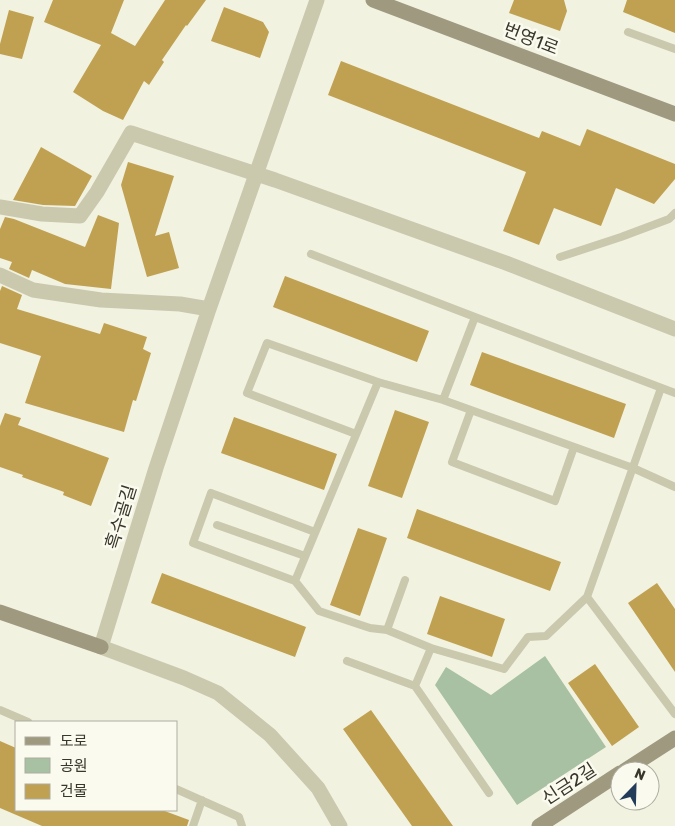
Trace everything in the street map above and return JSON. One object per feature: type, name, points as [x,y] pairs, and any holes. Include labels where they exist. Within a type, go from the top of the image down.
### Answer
[{"type":"main road","name":"번영1로","points":[[373,0],[675,114]]},
{"type":"main road","points":[[0,612],[101,647]]},
{"type":"main road","name":"신금2길","points":[[639,761],[675,738]]},
{"type":"main road","name":"신금2길","points":[[539,826],[610,780]]},
{"type":"street","name":"흑수골길","points":[[101,647],[156,468],[209,309],[317,0]]},
{"type":"street","points":[[0,207],[42,214],[80,216],[97,192],[131,133],[257,174],[506,262],[675,328]]},
{"type":"street","points":[[0,275],[33,290],[101,300],[180,304],[209,309]]},
{"type":"street","points":[[101,647],[184,678],[218,693],[270,735],[318,788],[340,826]]},
{"type":"lane","points":[[628,32],[675,49]]},
{"type":"lane","points":[[560,257],[669,219],[675,213]]},
{"type":"lane","points":[[311,254],[675,393]]},
{"type":"lane","points":[[443,400],[475,317]]},
{"type":"lane","points":[[356,434],[247,393],[267,343],[378,382],[443,400],[633,468],[675,487]]},
{"type":"lane","points":[[295,581],[378,382]]},
{"type":"lane","points":[[314,532],[211,493],[192,543],[295,581],[319,611],[370,628],[386,630],[430,648],[504,669],[528,637],[546,636],[587,597],[661,388]]},
{"type":"lane","points":[[471,410],[452,462],[555,501],[574,447]]},
{"type":"lane","points":[[217,525],[305,556]]},
{"type":"lane","points":[[386,630],[405,580]]},
{"type":"lane","points":[[587,597],[675,714]]},
{"type":"lane","points":[[415,686],[430,648]]},
{"type":"lane","points":[[347,661],[415,686],[489,793]]},
{"type":"lane","points":[[0,710],[26,721]]},
{"type":"lane","points":[[178,790],[239,817],[242,826]]},
{"type":"lane","points":[[192,826],[202,800]]},
{"type":"green space","points":[[545,656],[606,747],[517,805],[435,685],[446,667],[491,695]]},
{"type":"building","points":[[53,0],[124,0],[111,33],[135,46],[165,0],[206,0],[162,60],[164,62],[149,85],[144,81],[123,120],[103,111],[73,92],[101,45],[44,22]]},
{"type":"building","points":[[514,0],[564,0],[567,11],[560,31],[509,13]]},
{"type":"building","points":[[627,0],[675,0],[675,33],[623,12]]},
{"type":"building","points":[[224,7],[263,22],[269,32],[260,58],[211,41]]},
{"type":"building","points":[[9,10],[34,17],[22,59],[0,54],[0,44]]},
{"type":"building","points":[[341,61],[539,138],[542,131],[580,146],[587,129],[675,164],[675,179],[654,204],[616,188],[601,226],[554,208],[539,245],[503,231],[526,172],[328,95]]},
{"type":"building","points":[[41,147],[92,176],[75,206],[43,205],[13,200]]},
{"type":"building","points":[[128,162],[174,176],[155,236],[169,232],[179,268],[147,277],[121,185]]},
{"type":"building","points":[[98,215],[119,223],[111,289],[65,284],[32,270],[29,278],[9,269],[12,262],[0,258],[0,229],[5,217],[85,247]]},
{"type":"building","points":[[285,276],[429,331],[417,362],[273,307]]},
{"type":"building","points":[[2,286],[22,295],[17,309],[100,334],[104,323],[147,337],[143,349],[151,353],[136,401],[133,400],[124,432],[25,403],[41,356],[0,343],[0,291]]},
{"type":"building","points":[[482,352],[626,404],[614,438],[470,385]]},
{"type":"building","points":[[395,410],[429,422],[402,498],[368,486]]},
{"type":"building","points":[[5,413],[21,418],[18,425],[109,458],[91,506],[63,495],[64,492],[0,467],[0,426]]},
{"type":"building","points":[[234,417],[337,454],[324,490],[221,453]]},
{"type":"building","points":[[417,509],[561,562],[550,591],[407,538]]},
{"type":"building","points":[[358,528],[387,538],[360,616],[330,605]]},
{"type":"building","points":[[162,573],[306,627],[295,657],[151,603]]},
{"type":"building","points":[[657,583],[675,609],[675,672],[628,603]]},
{"type":"building","points":[[440,596],[505,619],[492,657],[427,634]]},
{"type":"building","points":[[595,664],[639,727],[612,746],[568,683]]},
{"type":"building","points":[[371,710],[453,826],[412,826],[343,729]]},
{"type":"building","points":[[0,741],[15,748],[15,811],[165,811],[189,820],[187,826],[42,826],[0,808]]}]
